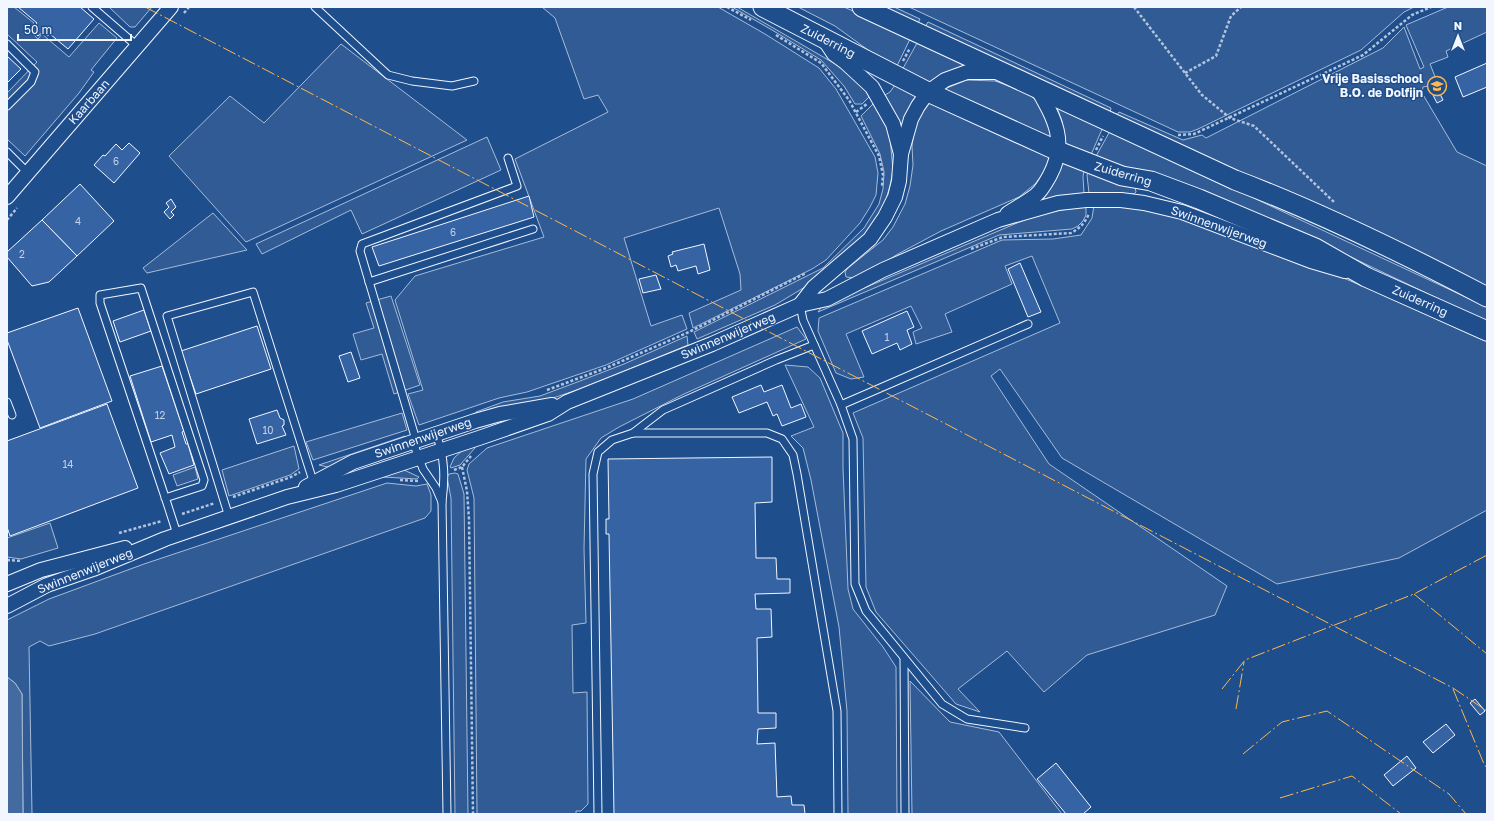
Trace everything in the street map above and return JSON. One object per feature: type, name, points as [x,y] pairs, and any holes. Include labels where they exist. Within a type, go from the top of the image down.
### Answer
[{"type":"main road","points":[[862,7],[1236,180],[1282,198],[1407,255],[1487,297]]},
{"type":"main road","name":"Zuiderring","points":[[758,14],[824,39],[928,92],[1058,151],[1122,176],[1150,182],[1199,200],[1315,248],[1366,277],[1487,332]]},
{"type":"street","name":"Kaarbaan","points":[[7,197],[171,7]]},
{"type":"street","name":"Swinnenwijerweg","points":[[824,39],[834,54],[872,87],[893,124],[901,154]]},
{"type":"street","name":"Swinnenwijerweg","points":[[800,305],[814,287],[870,239],[886,217],[895,197],[899,182],[901,154],[911,119],[928,92],[945,80],[967,72],[1002,72]]},
{"type":"street","name":"Swinnenwijerweg","points":[[998,220],[1037,194],[1054,168],[1058,151],[1058,133],[1055,119],[1037,88]]},
{"type":"street","name":"Swinnenwijerweg","points":[[315,486],[336,485],[548,414],[567,402],[712,344],[800,305],[827,299],[883,270],[998,220],[1058,204],[1086,200],[1121,200],[1144,203],[1182,212],[1311,261],[1366,277]]},
{"type":"street","name":"Swinnenwijerweg","points":[[7,584],[41,570],[171,536],[287,497],[315,486],[353,462],[474,421],[500,414],[567,402]]},
{"type":"street","name":"Swinnenwijerweg","points":[[7,606],[47,585],[92,569],[171,536]]},
{"type":"lane","points":[[92,7],[138,46]]},
{"type":"lane","points":[[315,7],[388,75],[412,81],[452,86],[474,81]]},
{"type":"lane","points":[[7,44],[35,72],[31,82],[7,106]]},
{"type":"lane","points":[[7,152],[28,173]]},
{"type":"lane","points":[[442,502],[436,488],[423,469],[418,458],[360,251],[362,244],[517,186],[508,158]]},
{"type":"lane","points":[[369,282],[533,228]]},
{"type":"lane","points":[[165,498],[202,486],[204,480],[141,288],[100,295],[100,303],[165,498],[172,518],[171,536]]},
{"type":"lane","points":[[229,517],[167,316],[253,292],[315,486]]},
{"type":"lane","points":[[800,305],[803,320],[841,405],[854,439],[855,584],[866,612],[942,704],[967,719],[1025,728]]},
{"type":"lane","points":[[841,405],[1028,324]]},
{"type":"lane","points":[[633,433],[663,410],[814,344]]},
{"type":"lane","points":[[7,402],[12,415]]},
{"type":"lane","points":[[598,814],[593,474],[598,452],[612,440],[633,433],[767,433],[782,439],[793,455],[837,711],[838,814]]},
{"type":"lane","points":[[436,434],[442,450],[444,487],[442,502],[447,814]]},
{"type":"lane","points":[[904,659],[905,814]]},
{"type":"path","points":[[727,7],[758,14]]},
{"type":"path","points":[[1134,7],[1202,95],[1230,118],[1254,126],[1336,205]]},
{"type":"path","points":[[1185,73],[1216,56],[1231,16],[1241,7]]},
{"type":"path","points":[[1172,132],[1179,135],[1194,134],[1363,55],[1412,15],[1431,7]]},
{"type":"path","points":[[772,31],[821,63],[842,91],[856,112],[879,156],[883,175],[881,188]]},
{"type":"path","points":[[540,393],[606,368],[689,332],[808,272]]},
{"type":"path","points":[[118,534],[172,518],[291,477],[309,467]]},
{"type":"path","points":[[462,467],[467,490],[469,519],[473,814]]},
{"type":"path","points":[[7,560],[28,560]]},
{"type":"shaded area","points":[[7,7],[14,7],[34,23],[29,30],[38,39],[42,34],[69,57],[99,23],[117,38],[91,70],[94,72],[79,93],[25,156],[7,139],[7,93],[37,62],[7,34]]},
{"type":"shaded area","points":[[109,7],[152,7],[135,27],[130,27]]},
{"type":"shaded area","points":[[542,7],[718,7],[819,68],[836,89],[875,157],[878,173],[876,195],[860,223],[826,260],[812,269],[693,328],[689,313],[741,290],[740,274],[719,208],[624,238],[651,326],[682,315],[687,329],[606,365],[527,392],[499,398],[419,425],[408,394],[423,390],[395,300],[415,276],[544,237],[515,159],[608,112],[598,95],[584,99],[555,18]]},
{"type":"shaded area","points":[[732,7],[737,7],[844,69],[872,94],[862,104],[855,104],[844,86],[821,60]]},
{"type":"shaded area","points":[[798,7],[844,7],[911,37],[896,68],[875,55],[835,26]]},
{"type":"shaded area","points":[[883,7],[894,7],[920,19],[918,23]]},
{"type":"shaded area","points":[[909,7],[1414,7],[1404,12],[1361,50],[1198,129],[1190,132],[1178,132]]},
{"type":"shaded area","points":[[1448,7],[1487,7],[1487,32],[1446,51],[1448,57],[1430,64],[1438,84],[1423,87],[1422,93],[1457,152],[1487,166],[1487,287],[1116,116],[1119,112],[1183,140],[1202,135],[1206,138],[1383,48],[1404,27],[1420,69],[1424,67],[1406,25]]},
{"type":"shaded area","points":[[928,22],[1111,108],[1110,113],[925,27]]},
{"type":"shaded area","points":[[917,43],[967,65],[950,71],[929,85],[901,72]]},
{"type":"shaded area","points":[[341,44],[467,140],[246,242],[169,156],[230,96],[264,123]]},
{"type":"shaded area","points":[[966,80],[995,81],[1026,92],[1042,105],[1054,143],[940,91]]},
{"type":"shaded area","points":[[897,82],[921,94],[902,124],[897,122],[885,95],[890,92]]},
{"type":"shaded area","points":[[931,98],[1051,152],[1045,171],[1035,184],[1019,197],[941,231],[857,278],[846,277],[845,272],[848,268],[883,240],[893,227],[905,204],[910,186],[913,165],[912,146],[914,132],[918,116]]},
{"type":"shaded area","points":[[875,102],[889,127],[893,170],[884,206],[875,222],[856,246],[805,287],[775,305],[697,339],[694,332],[823,268],[864,228],[879,204],[883,189],[884,172],[880,154],[861,116]]},
{"type":"shaded area","points":[[1056,105],[1103,127],[1090,157],[1062,147],[1062,121]]},
{"type":"shaded area","points":[[1110,131],[1487,307],[1487,322],[1332,248],[1095,158]]},
{"type":"shaded area","points":[[487,137],[501,170],[362,234],[351,210],[262,254],[256,244]]},
{"type":"shaded area","points":[[1063,158],[1085,167],[1083,176],[1084,194],[1046,200],[1043,198]]},
{"type":"shaded area","points":[[1090,170],[1135,187],[1136,192],[1134,194],[1089,193],[1087,175]]},
{"type":"shaded area","points":[[1094,205],[1117,205],[1180,216],[1317,267],[1487,342],[1487,510],[1399,558],[1277,584],[1062,458],[1000,369],[991,376],[1049,464],[1227,586],[1215,615],[1087,655],[1044,692],[1007,651],[958,689],[980,712],[956,704],[876,612],[866,587],[863,438],[853,413],[1060,323],[1032,256],[1005,266],[1012,284],[945,314],[952,332],[916,344],[913,332],[922,328],[911,306],[846,334],[864,377],[851,379],[836,373],[818,331],[819,318],[1002,240],[1053,239],[1081,235],[1092,218]]},
{"type":"shaded area","points":[[1086,206],[1086,215],[1083,221],[1072,229],[999,235],[818,312],[822,306],[1017,223],[1044,213]]},
{"type":"shaded area","points":[[213,213],[247,250],[147,273],[143,268]]},
{"type":"shaded area","points":[[391,296],[420,385],[394,394],[382,354],[361,360],[353,334],[374,328],[366,303]]},
{"type":"shaded area","points":[[797,327],[806,339],[684,394],[619,427],[601,438],[586,459],[584,549],[586,623],[572,625],[573,693],[587,692],[588,804],[581,811],[576,811],[576,814],[477,814],[474,498],[467,470],[469,464],[487,448],[633,399]]},
{"type":"shaded area","points":[[687,336],[688,345],[589,386],[553,398],[476,415],[476,412],[503,402],[540,396],[624,364]]},
{"type":"shaded area","points":[[785,365],[808,367],[820,378],[843,433],[848,589],[853,609],[883,647],[896,667],[897,814],[848,814],[847,711],[839,627],[811,480],[803,448],[791,436],[814,427]]},
{"type":"shaded area","points":[[402,413],[407,430],[313,460],[306,442]]},
{"type":"shaded area","points":[[405,436],[402,441],[332,468],[319,465]]},
{"type":"shaded area","points":[[475,444],[475,448],[460,465],[450,467],[454,458],[465,448]]},
{"type":"shaded area","points":[[294,446],[299,469],[290,475],[229,496],[222,470]]},
{"type":"shaded area","points":[[195,467],[198,479],[177,486],[173,475]]},
{"type":"shaded area","points":[[404,470],[419,477],[417,479],[383,477],[382,475],[395,471]]},
{"type":"shaded area","points":[[449,474],[458,474],[464,494],[468,814],[455,814],[451,498],[447,477]]},
{"type":"shaded area","points":[[387,483],[416,486],[427,484],[431,495],[431,511],[425,518],[95,634],[49,646],[40,641],[29,647],[32,814],[23,814],[22,694],[15,683],[7,677],[7,620],[49,599],[144,564]]},
{"type":"shaded area","points":[[50,523],[58,548],[21,559],[7,557],[7,538]]},
{"type":"shaded area","points":[[7,677],[15,683],[22,694],[23,814],[7,814]]},
{"type":"shaded area","points":[[910,681],[950,722],[999,732],[1062,814],[912,814]]},
{"type":"building","points":[[18,7],[80,7],[94,19],[68,49],[50,34],[48,36],[43,32],[38,36],[31,30],[37,23]]},
{"type":"building","points":[[7,56],[21,69],[7,83]]},
{"type":"building","points":[[1487,63],[1487,87],[1463,97],[1455,77]]},
{"type":"building","points":[[1439,92],[1443,100],[1437,103],[1433,95]]},
{"type":"building","points":[[129,143],[140,153],[114,183],[94,165],[116,144],[122,150]]},
{"type":"building","points":[[80,184],[114,221],[77,256],[42,220]]},
{"type":"building","points":[[529,196],[534,217],[379,266],[372,247]]},
{"type":"building","points":[[171,199],[176,207],[171,212],[174,215],[170,219],[164,212],[169,207],[166,203]]},
{"type":"building","points":[[42,220],[77,256],[49,282],[32,286],[7,257],[7,252]]},
{"type":"building","points":[[704,244],[710,270],[698,274],[696,266],[678,271],[676,265],[671,267],[668,256],[673,254],[672,252]]},
{"type":"building","points":[[1020,263],[1041,312],[1028,317],[1008,269]]},
{"type":"building","points":[[656,275],[661,289],[643,293],[639,279]]},
{"type":"building","points":[[78,308],[112,401],[40,428],[7,340],[7,333]]},
{"type":"building","points":[[144,310],[151,331],[120,342],[113,321]]},
{"type":"building","points":[[907,311],[914,327],[907,330],[912,344],[900,350],[897,343],[872,354],[862,331]]},
{"type":"building","points":[[257,326],[271,369],[196,394],[181,351]]},
{"type":"building","points":[[351,352],[360,378],[348,382],[339,356]]},
{"type":"building","points":[[162,366],[184,431],[182,432],[186,444],[188,444],[194,465],[169,474],[160,453],[175,447],[172,435],[151,442],[130,376]]},
{"type":"building","points":[[761,385],[764,392],[782,385],[791,408],[801,404],[806,417],[782,426],[777,414],[773,416],[767,402],[739,413],[732,397]]},
{"type":"building","points":[[107,404],[138,488],[10,536],[7,527],[7,441]]},
{"type":"building","points":[[277,410],[280,418],[284,420],[284,425],[282,426],[286,435],[257,444],[249,419]]},
{"type":"building","points":[[772,457],[772,502],[755,503],[756,558],[776,558],[777,579],[790,579],[790,593],[755,594],[756,609],[771,609],[772,637],[757,638],[758,713],[776,713],[776,728],[758,729],[757,744],[775,743],[777,797],[791,796],[792,805],[804,805],[805,814],[614,814],[609,534],[606,534],[606,519],[609,519],[608,459]]},
{"type":"building","points":[[1475,699],[1485,711],[1480,715],[1470,703]]},
{"type":"building","points":[[1446,724],[1455,735],[1433,753],[1423,742]]},
{"type":"building","points":[[1407,756],[1416,768],[1393,786],[1384,775]]},
{"type":"building","points":[[1056,763],[1091,807],[1083,814],[1066,814],[1037,779]]},
{"type":"power","points":[[145,7],[1453,688],[1487,711]]},
{"type":"power","points":[[1222,689],[1245,660],[1414,594],[1487,555]]},
{"type":"power","points":[[1414,594],[1487,654]]},
{"type":"power","points":[[1236,709],[1244,662]]},
{"type":"power","points":[[1453,689],[1487,768]]},
{"type":"power","points":[[1243,754],[1282,722],[1327,711],[1449,794],[1466,814]]},
{"type":"power","points":[[1280,798],[1352,776],[1401,814]]},
{"type":"place","name":"Vrije Basisschool B.O. de Dolfijn","points":[[1437,86]]}]
